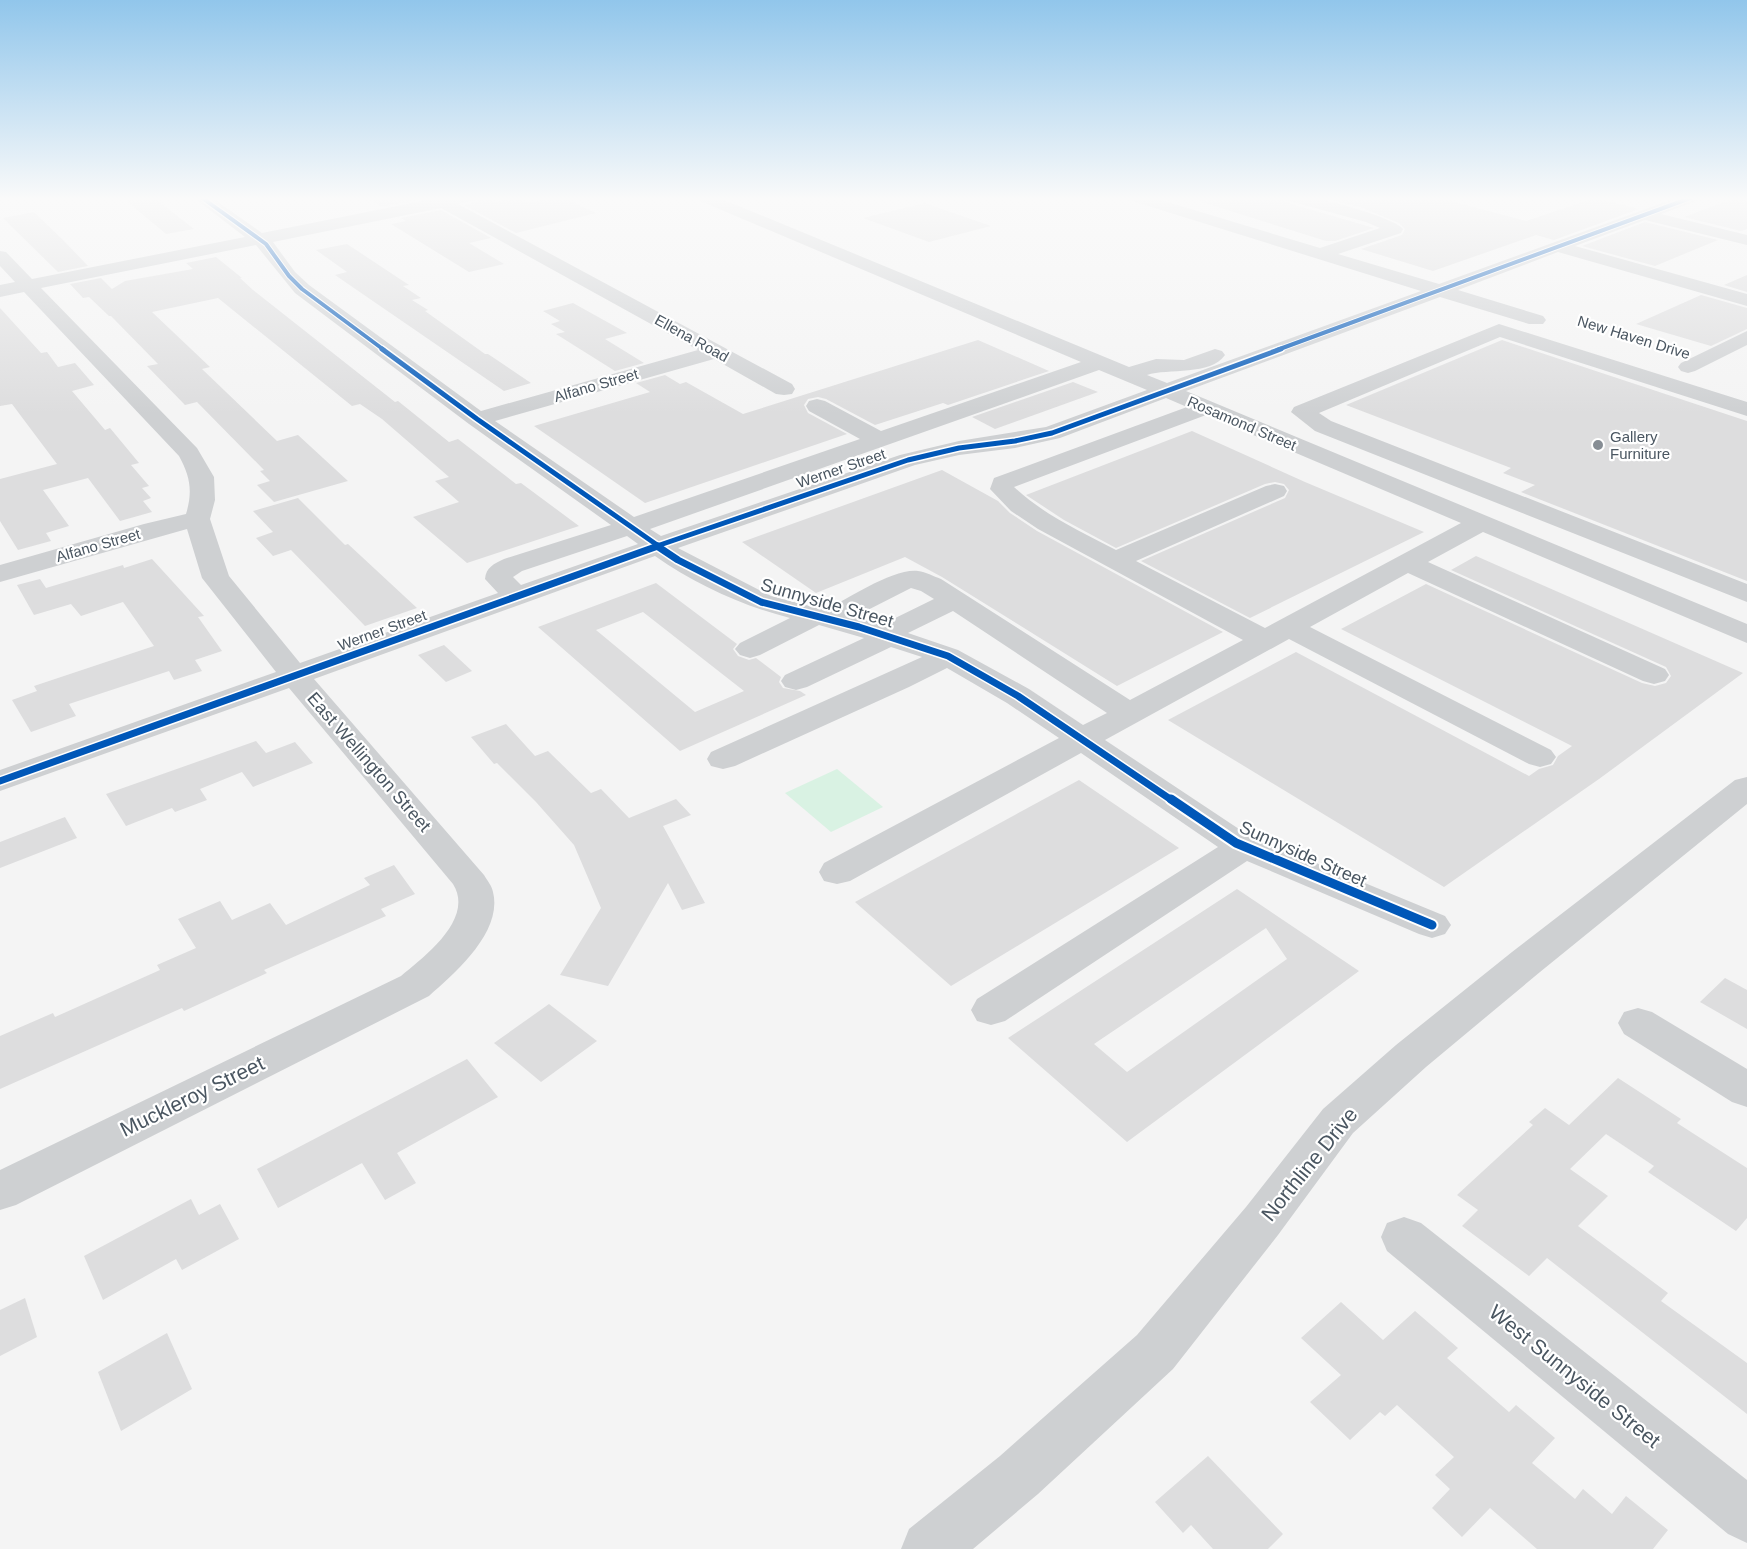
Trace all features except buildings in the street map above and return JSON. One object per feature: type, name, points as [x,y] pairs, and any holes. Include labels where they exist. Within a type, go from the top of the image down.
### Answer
[{"type":"street","name":"East Wellington Street","points":[[12,269],[189,453],[202,477],[203,500],[197,519],[216,578],[295,676],[453,861],[475,891],[475,919],[449,956],[415,986],[383,1001]]},
{"type":"street","points":[[0,291],[110,269]]},
{"type":"street","name":"Sunnyside Street","points":[[284,269],[302,289],[477,419],[678,560],[761,602],[822,617],[945,656],[995,683],[1244,847],[1432,926]]},
{"type":"street","name":"Ellena Road","points":[[564,269],[784,389]]},
{"type":"street","name":"Rosamond Street","points":[[876,269],[1747,634]]},
{"type":"street","name":"New Haven Drive","points":[[1370,269],[1556,327]]},
{"type":"street","name":"Werner Street","points":[[0,781],[657,546],[908,460],[958,448],[1015,441],[1052,433],[1498,269]]},
{"type":"street","points":[[1638,269],[1747,300]]},
{"type":"street","points":[[1747,409],[1499,330],[1302,412],[1323,426],[1747,594]]},
{"type":"street","points":[[1672,386],[1702,372],[1747,338]]},
{"type":"street","points":[[1127,375],[1156,365],[1186,366],[1260,339],[1273,339],[1291,346]]},
{"type":"street","name":"Alfano Street","points":[[477,419],[627,377],[684,367],[715,352]]},
{"type":"street","points":[[1216,355],[1241,364]]},
{"type":"street","name":"New Haven Drive","points":[[1666,361],[1702,372]]},
{"type":"street","points":[[516,596],[499,579],[499,573],[503,569],[1099,363]]},
{"type":"street","points":[[627,377],[646,388]]},
{"type":"street","points":[[575,392],[594,403]]},
{"type":"street","points":[[528,405],[548,418]]},
{"type":"street","points":[[817,406],[880,440]]},
{"type":"street","points":[[1205,408],[1003,483],[1002,489],[1020,506],[1047,524],[1115,560],[1540,757]]},
{"type":"street","points":[[1287,442],[1323,426]]},
{"type":"street","points":[[1115,560],[1275,491]]},
{"type":"street","name":"Alfano Street","points":[[0,574],[153,529],[197,519]]},
{"type":"street","points":[[837,872],[1481,523]]},
{"type":"street","points":[[1573,561],[1609,539]]},
{"type":"street","points":[[1408,563],[1654,675]]},
{"type":"street","points":[[750,649],[904,581],[916,579],[1000,629],[1128,713]]},
{"type":"street","points":[[796,681],[954,600]]},
{"type":"street","points":[[723,759],[898,681],[1000,629]]},
{"type":"street","points":[[995,683],[1045,658]]},
{"type":"street","name":"Northline Drive","points":[[929,1549],[1019,1475],[1155,1352],[1262,1221],[1338,1121],[1411,1056],[1490,991],[1747,787]]},
{"type":"street","points":[[991,1010],[1244,847]]},
{"type":"street","name":"Muckleroy Street","points":[[0,1191],[383,1001]]},
{"type":"street","points":[[1638,1023],[1747,1090]]},
{"type":"street","name":"West Sunnyside Street","points":[[1404,1237],[1747,1515]]},
{"type":"green space","points":[[837,769],[883,807],[831,832],[785,793]]},
{"type":"cycle path","points":[[284,269],[302,289],[477,419],[678,560],[761,602],[859,627],[948,656],[1018,696],[1236,843],[1432,925]]},
{"type":"cycle path","points":[[0,781],[657,546],[908,460],[959,448],[1015,441],[1052,433],[1497,269]]},
{"type":"place","name":"Gallery Furniture","points":[[1598,445]]}]
